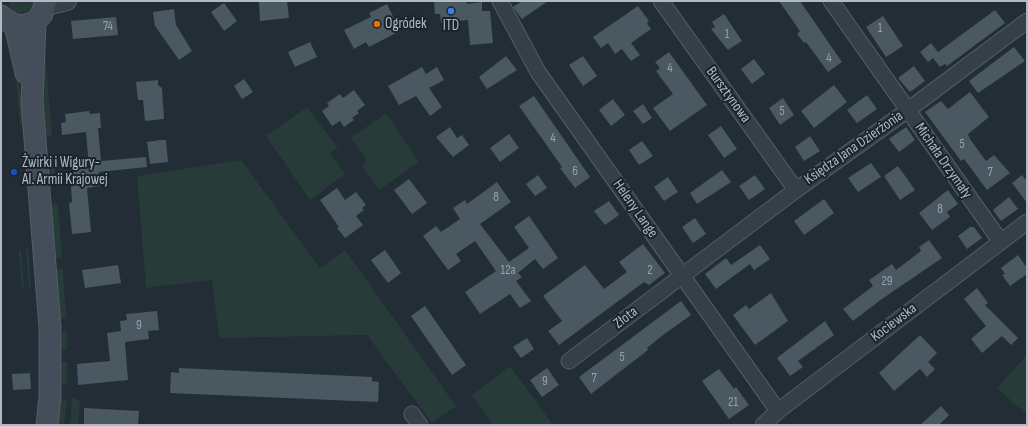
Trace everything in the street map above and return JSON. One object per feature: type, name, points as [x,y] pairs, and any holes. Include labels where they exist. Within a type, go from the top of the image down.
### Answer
[{"type":"main road","points":[[29,14],[32,102],[50,327],[50,397],[47,425]]},
{"type":"street","points":[[29,14],[67,1]]},
{"type":"street","name":"Heleny Lange","points":[[500,1],[538,72],[778,411]]},
{"type":"street","name":"Bursztynowa","points":[[661,1],[796,190]]},
{"type":"street","name":"Michała Drzymały","points":[[831,1],[1001,242]]},
{"type":"street","name":"Księdza Jana Dzierżonia","points":[[682,276],[796,190],[908,110],[1027,21]]},
{"type":"street","name":"Kociewska","points":[[763,425],[778,411],[1027,222]]},
{"type":"street","name":"Złota","points":[[569,361],[682,276]]},
{"type":"green space","points":[[8,1],[35,1],[32,9],[20,14],[12,11]]},
{"type":"green space","points":[[39,48],[45,51],[52,136],[44,137]]},
{"type":"green space","points":[[16,77],[18,78],[23,108],[22,124],[20,125]]},
{"type":"green space","points":[[307,107],[338,148],[330,153],[345,174],[310,200],[266,136]]},
{"type":"green space","points":[[386,113],[419,162],[379,190],[363,167],[366,159],[351,138]]},
{"type":"green space","points":[[241,160],[320,268],[345,250],[456,406],[432,423],[367,335],[219,338],[212,280],[146,288],[137,176]]},
{"type":"green space","points":[[46,163],[55,163],[55,180],[49,181]]},
{"type":"green space","points":[[50,204],[58,204],[62,258],[54,258]]},
{"type":"green space","points":[[26,249],[28,249],[31,289],[29,289]]},
{"type":"green space","points":[[19,250],[21,250],[24,287],[22,288]]},
{"type":"green space","points":[[57,269],[63,269],[66,318],[60,319]]},
{"type":"green space","points":[[67,332],[67,350],[61,349],[60,333]]},
{"type":"green space","points":[[1027,355],[1027,415],[997,388]]},
{"type":"green space","points":[[60,362],[67,362],[67,385],[60,384]]},
{"type":"green space","points":[[510,366],[553,425],[493,425],[472,395]]},
{"type":"green space","points":[[72,398],[76,398],[76,400],[80,401],[78,425],[70,425]]},
{"type":"green space","points":[[60,399],[67,400],[64,425],[56,425]]},
{"type":"building","points":[[287,1],[289,18],[260,21],[259,2]]},
{"type":"building","points":[[434,1],[466,1],[467,4],[482,2],[482,11],[490,11],[493,43],[470,45],[468,20],[441,23],[440,14],[435,14]]},
{"type":"building","points":[[522,1],[548,1],[522,19],[513,7]]},
{"type":"building","points":[[779,1],[800,1],[842,62],[828,72],[806,42],[804,43],[797,34],[800,31]]},
{"type":"building","points":[[224,3],[237,21],[224,31],[211,12]]},
{"type":"building","name":"Ogródek","points":[[387,4],[400,31],[369,47],[366,42],[354,49],[344,30],[371,17],[369,13]]},
{"type":"building","points":[[638,6],[649,21],[647,23],[651,29],[631,43],[640,55],[631,61],[622,49],[615,54],[608,43],[601,48],[593,37]]},
{"type":"building","points":[[174,9],[176,25],[192,51],[179,60],[155,26],[153,12]]},
{"type":"building","points":[[995,10],[1005,23],[947,66],[945,64],[940,67],[933,58],[928,62],[920,52],[931,43],[938,52]]},
{"type":"building","points":[[724,14],[742,41],[728,50],[711,29],[715,27],[712,22]]},
{"type":"building","points":[[883,16],[903,46],[886,57],[866,27]]},
{"type":"building","points":[[116,17],[118,35],[73,39],[71,21]]},
{"type":"building","points":[[310,42],[317,57],[295,67],[288,52]]},
{"type":"building","points":[[1014,47],[1025,61],[978,93],[969,81]]},
{"type":"building","points":[[669,52],[707,105],[670,131],[653,108],[673,94],[656,71],[660,68],[655,62]]},
{"type":"building","points":[[506,56],[517,70],[487,89],[479,77]]},
{"type":"building","points":[[583,56],[597,76],[583,86],[569,65]]},
{"type":"building","points":[[754,59],[765,74],[752,84],[741,69]]},
{"type":"building","points":[[914,66],[925,81],[910,92],[898,78]]},
{"type":"building","points":[[422,67],[426,74],[437,67],[444,80],[429,88],[442,107],[430,116],[416,96],[399,105],[388,86]]},
{"type":"building","points":[[244,79],[253,92],[242,99],[234,86]]},
{"type":"building","points":[[158,80],[158,85],[162,88],[164,119],[145,121],[143,100],[138,100],[136,82]]},
{"type":"building","points":[[834,85],[847,102],[814,128],[801,111]]},
{"type":"building","points":[[354,90],[365,105],[357,111],[359,113],[352,118],[354,120],[344,127],[340,121],[332,126],[322,111],[329,106],[327,103],[340,94],[343,98]]},
{"type":"building","points":[[970,92],[989,117],[968,134],[970,139],[986,161],[994,155],[1010,173],[987,190],[964,159],[961,161],[925,112],[941,101],[948,109]]},
{"type":"building","points":[[867,95],[877,109],[857,123],[847,110]]},
{"type":"building","points":[[534,96],[590,177],[575,188],[519,106]]},
{"type":"building","points":[[783,98],[794,115],[780,125],[769,108]]},
{"type":"building","points":[[613,99],[625,115],[611,126],[599,110]]},
{"type":"building","points":[[643,104],[652,118],[643,124],[633,111]]},
{"type":"building","points":[[89,111],[90,114],[100,113],[101,128],[98,128],[101,161],[146,157],[147,167],[99,172],[100,186],[87,188],[91,232],[72,234],[69,203],[72,202],[70,172],[89,168],[86,132],[62,135],[61,123],[66,122],[65,114]]},
{"type":"building","points":[[721,126],[737,149],[724,158],[708,135]]},
{"type":"building","points":[[450,127],[457,138],[462,135],[469,145],[453,157],[436,137]]},
{"type":"building","points":[[906,127],[915,140],[899,152],[889,139]]},
{"type":"building","points":[[509,134],[519,148],[500,162],[490,148]]},
{"type":"building","points":[[810,136],[820,151],[804,161],[795,147]]},
{"type":"building","points":[[166,140],[168,162],[150,164],[147,142]]},
{"type":"building","points":[[642,141],[653,156],[639,165],[629,150]]},
{"type":"building","points":[[871,163],[881,177],[858,192],[848,178]]},
{"type":"building","points":[[898,166],[915,190],[900,200],[884,176]]},
{"type":"building","points":[[722,170],[731,182],[697,204],[690,193]]},
{"type":"building","points":[[538,175],[547,188],[535,196],[526,184]]},
{"type":"building","points":[[755,175],[765,189],[749,200],[739,186]]},
{"type":"building","points":[[1022,175],[1027,181],[1027,203],[1012,183]]},
{"type":"building","points":[[668,177],[678,192],[664,201],[654,187]]},
{"type":"building","points":[[409,179],[427,203],[412,214],[394,190]]},
{"type":"building","points":[[497,182],[511,202],[480,224],[509,262],[529,248],[514,227],[529,216],[558,258],[543,269],[535,259],[518,273],[522,277],[516,281],[531,301],[520,308],[510,294],[480,314],[465,292],[496,271],[475,241],[456,254],[461,261],[448,270],[423,236],[436,226],[441,232],[460,219],[453,208],[465,200],[467,204]]},
{"type":"building","points":[[337,188],[345,200],[356,192],[366,205],[362,208],[364,210],[356,216],[363,225],[345,238],[320,200]]},
{"type":"building","points":[[948,190],[958,204],[947,212],[950,217],[932,230],[919,213]]},
{"type":"building","points":[[1009,197],[1018,209],[1001,221],[993,210]]},
{"type":"building","points":[[824,199],[834,213],[804,235],[794,221]]},
{"type":"building","points":[[609,201],[619,215],[605,225],[594,211]]},
{"type":"building","points":[[695,218],[706,234],[693,243],[682,227]]},
{"type":"building","points":[[970,227],[974,227],[982,238],[967,249],[958,236]]},
{"type":"building","points":[[929,240],[942,258],[882,299],[853,321],[843,309],[873,286],[869,280],[892,264],[896,270],[921,251],[919,247]]},
{"type":"building","points":[[643,244],[665,273],[649,285],[644,282],[559,345],[548,331],[562,321],[543,296],[585,265],[604,289],[627,272],[619,262]]},
{"type":"building","points":[[760,245],[770,259],[754,270],[750,264],[716,289],[705,274],[726,258],[731,265]]},
{"type":"building","points":[[385,250],[401,273],[388,283],[371,260]]},
{"type":"building","points":[[1018,255],[1027,268],[1027,274],[1010,286],[1002,275],[1005,274],[1001,268]]},
{"type":"building","points":[[118,265],[121,283],[85,288],[82,270]]},
{"type":"building","points":[[977,288],[988,303],[985,305],[1018,338],[1011,345],[1002,336],[982,353],[971,339],[986,326],[964,299]]},
{"type":"building","points":[[771,293],[788,321],[755,345],[733,315],[746,305],[749,309]]},
{"type":"building","points":[[681,301],[691,315],[663,335],[647,348],[648,350],[591,394],[579,377]]},
{"type":"building","points":[[425,306],[466,365],[452,375],[411,316]]},
{"type":"building","points":[[157,311],[159,330],[148,331],[149,339],[125,342],[128,380],[78,385],[77,364],[110,361],[107,333],[121,331],[120,321],[127,320],[126,314]]},
{"type":"building","points":[[825,321],[834,335],[798,361],[803,367],[790,376],[777,358]]},
{"type":"building","points":[[920,335],[937,353],[928,362],[935,369],[927,377],[920,369],[894,391],[879,373]]},
{"type":"building","points":[[527,338],[534,349],[521,358],[513,347]]},
{"type":"building","points":[[179,368],[372,377],[372,381],[379,382],[378,402],[170,393],[171,372],[179,373]]},
{"type":"building","points":[[547,368],[559,385],[542,397],[530,380]]},
{"type":"building","points":[[719,369],[734,389],[736,387],[749,405],[729,419],[702,381]]},
{"type":"building","points":[[30,373],[31,389],[13,390],[12,374]]},
{"type":"building","points":[[941,406],[949,415],[939,425],[920,425]]},
{"type":"building","points":[[84,408],[139,411],[138,425],[84,425]]},
{"type":"place","name":"ITD","points":[[451,11]]},
{"type":"place","name":"Ogródek","points":[[377,24]]},
{"type":"place","name":"Żwirki i Wigury- Al. Armii Krajowej","points":[[14,172]]}]
